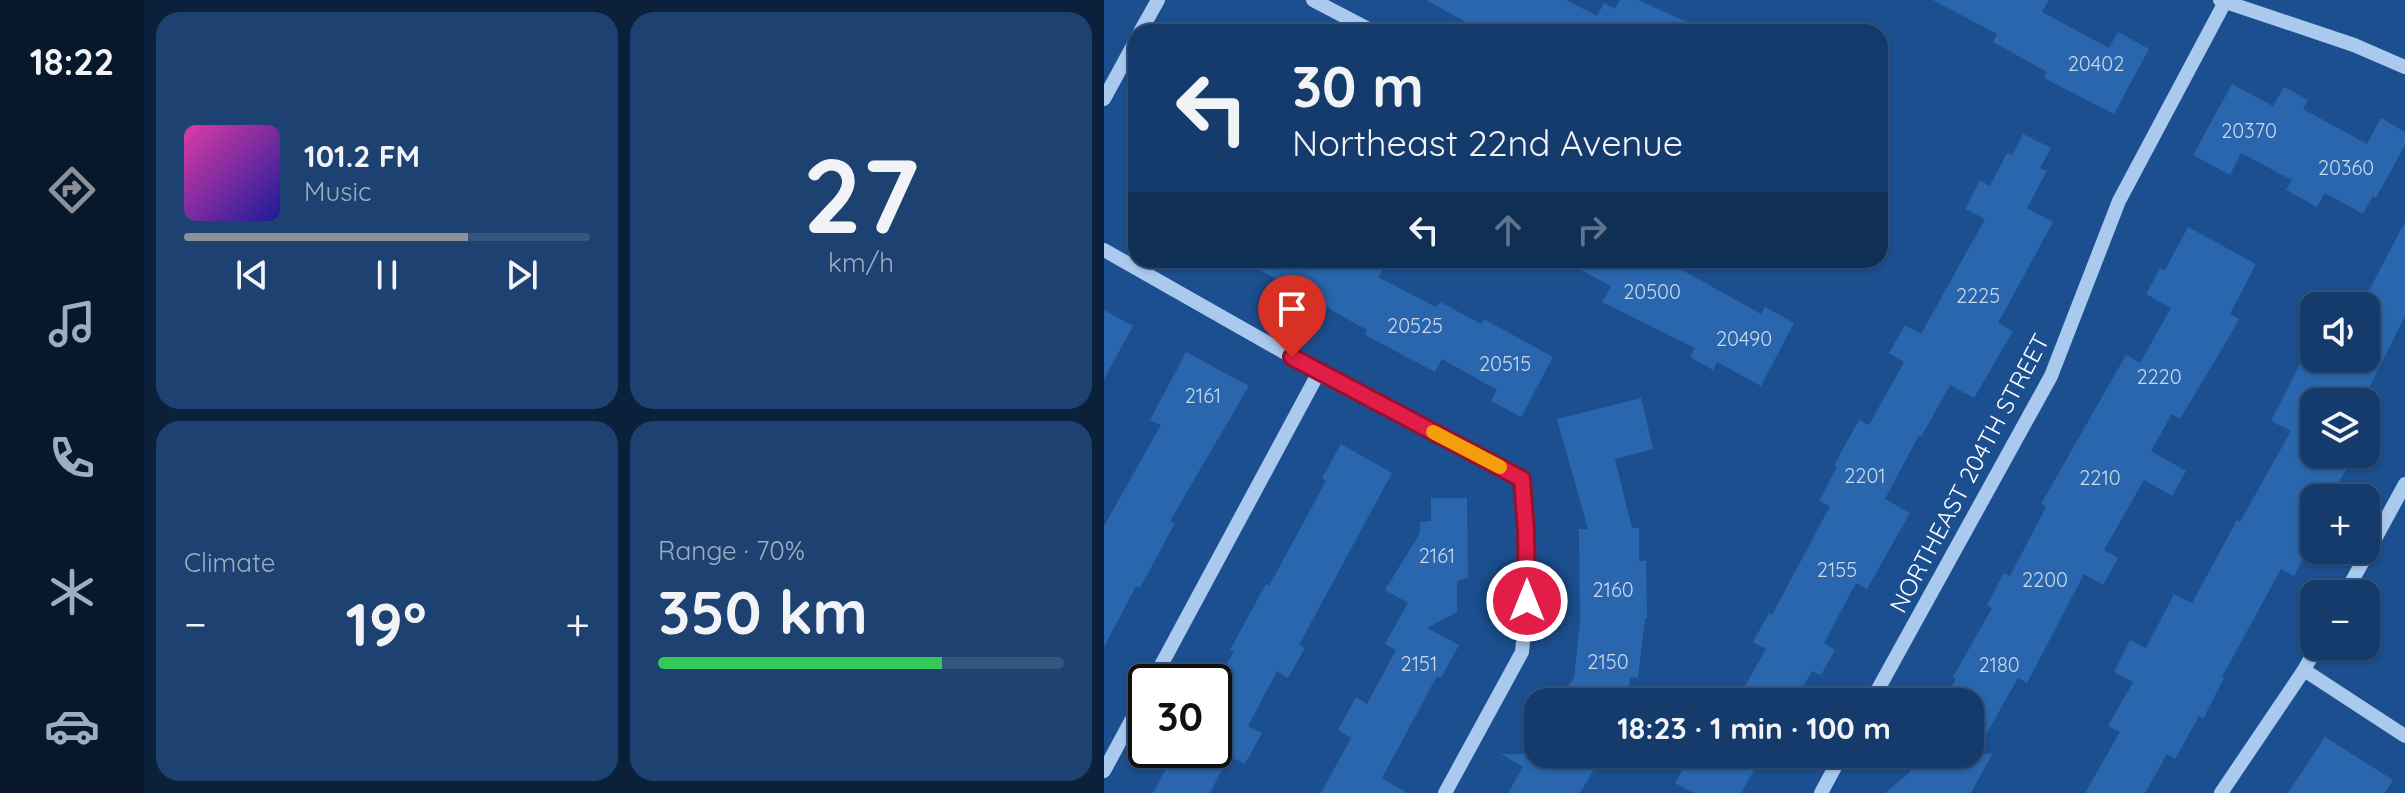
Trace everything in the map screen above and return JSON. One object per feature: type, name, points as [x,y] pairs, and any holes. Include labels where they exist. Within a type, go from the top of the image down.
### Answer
[{"type":"street","points":[[1144,24],[1158,0]]},
{"type":"street","points":[[1313,0],[1359,24]]},
{"type":"street","points":[[2222,1],[2354,45],[2405,67]]},
{"type":"street","name":"NORTHEAST 204TH STREET","points":[[1879,688],[2051,376],[2119,201],[2222,1]]},
{"type":"street","points":[[1104,99],[1128,55]]},
{"type":"street","points":[[1104,250],[1128,264]]},
{"type":"street","points":[[1136,268],[1319,372],[1522,479],[1527,601],[1522,652],[1445,793]]},
{"type":"street","points":[[1162,664],[1319,372]]},
{"type":"street","points":[[2353,580],[2405,484]]},
{"type":"street","points":[[2221,793],[2309,660]]},
{"type":"street","points":[[2304,670],[2405,736]]},
{"type":"street","points":[[1104,771],[1128,726]]},
{"type":"street","points":[[1821,793],[1834,768]]},
{"type":"building","points":[[1426,0],[1566,0],[1597,16],[1604,3],[1615,9],[1620,0],[1638,0],[1691,24],[1470,24]]},
{"type":"building","points":[[1933,0],[2049,0],[2042,12],[2109,48],[2118,32],[2149,49],[2114,114],[2044,78],[2047,72],[1993,42],[1997,34]]},
{"type":"building","points":[[2232,84],[2273,106],[2284,87],[2308,100],[2303,109],[2367,144],[2381,118],[2405,132],[2405,145],[2376,198],[2373,196],[2363,214],[2325,193],[2317,207],[2286,190],[2292,180],[2241,153],[2230,175],[2193,155]]},
{"type":"building","points":[[2023,134],[2051,148],[2040,168],[2047,171],[2027,208],[2053,222],[1998,323],[2013,331],[1974,398],[1950,385],[1921,437],[1919,435],[1885,499],[1910,513],[1867,589],[1856,583],[1824,643],[1835,650],[1821,675],[1812,671],[1802,688],[1744,688],[1766,649],[1753,642],[1769,613],[1772,615],[1830,506],[1819,501],[1837,467],[1834,465],[1859,420],[1869,425],[1904,362],[1889,353],[1905,325],[1921,334],[1985,219],[1965,209],[1980,180],[1990,186],[2007,153],[2012,155]]},
{"type":"building","points":[[2405,222],[2405,316],[2380,366],[2380,292],[2368,292]]},
{"type":"building","points":[[2188,227],[2256,264],[2230,314],[2239,319],[2228,339],[2180,419],[2172,414],[2151,451],[2186,471],[2172,496],[2144,480],[2104,550],[2118,558],[2103,585],[2084,574],[2027,683],[2018,678],[1984,738],[1984,688],[1951,688],[1956,679],[1953,677],[1992,608],[1987,605],[2004,573],[2010,576],[2046,507],[2041,504],[2126,355],[2140,363],[2171,308],[2146,294],[2160,268],[2165,270]]},
{"type":"building","points":[[1256,268],[1381,268],[1378,277],[1436,307],[1440,302],[1481,324],[1484,319],[1553,357],[1521,417],[1491,401],[1497,390],[1442,359],[1435,372],[1365,335],[1367,330]]},
{"type":"building","points":[[1577,268],[1678,268],[1761,314],[1765,307],[1794,323],[1761,386],[1717,362],[1713,370],[1690,357],[1695,348],[1602,302],[1611,286]]},
{"type":"building","points":[[1104,310],[1133,326],[1104,379]]},
{"type":"building","points":[[1186,352],[1249,386],[1170,521],[1175,523],[1140,588],[1136,586],[1104,647],[1104,526],[1161,425],[1150,420]]},
{"type":"building","points":[[2300,364],[2300,372],[2377,372],[2369,388],[2300,388],[2300,468],[2347,468],[2338,484],[2300,484],[2300,564],[2294,576],[2281,569],[2222,677],[2203,719],[2199,716],[2175,759],[2167,754],[2145,793],[2085,793],[2120,732],[2108,726],[2133,682],[2114,672],[2130,640],[2146,648],[2174,594],[2192,603],[2237,520],[2240,522],[2291,431],[2271,421]]},
{"type":"building","points":[[1641,398],[1653,449],[1615,459],[1632,528],[1639,528],[1639,561],[1646,561],[1647,618],[1638,678],[1630,677],[1629,688],[1567,688],[1574,677],[1580,622],[1579,529],[1588,529],[1557,419]]},
{"type":"building","points":[[1341,444],[1392,473],[1299,645],[1305,648],[1288,678],[1277,671],[1248,726],[1262,733],[1245,764],[1232,758],[1232,664],[1227,664],[1234,651],[1230,650],[1326,481],[1322,478]]},
{"type":"building","points":[[1431,498],[1467,498],[1468,577],[1457,582],[1457,612],[1427,628],[1459,645],[1441,678],[1437,676],[1382,778],[1407,793],[1321,793],[1351,738],[1338,730],[1356,697],[1367,704],[1396,650],[1385,644],[1408,603],[1385,590],[1420,533],[1420,522],[1431,521]]},
{"type":"building","points":[[2325,737],[2393,780],[2385,793],[2288,793]]},
{"type":"building","points":[[1501,754],[1524,754],[1524,768],[1595,768],[1580,793],[1508,793],[1523,767]]},
{"type":"building","points":[[1984,754],[1992,754],[1971,793],[1885,793],[1912,768],[1984,768]]},
{"type":"building","points":[[1166,768],[1223,768],[1210,793],[1153,793]]},
{"type":"building","points":[[1683,768],[1755,768],[1741,793],[1694,793],[1675,783]]},
{"type":"slow traffic","points":[[1433,432],[1500,467]]},
{"type":"route","points":[[1292,357],[1522,479],[1527,601]]}]
